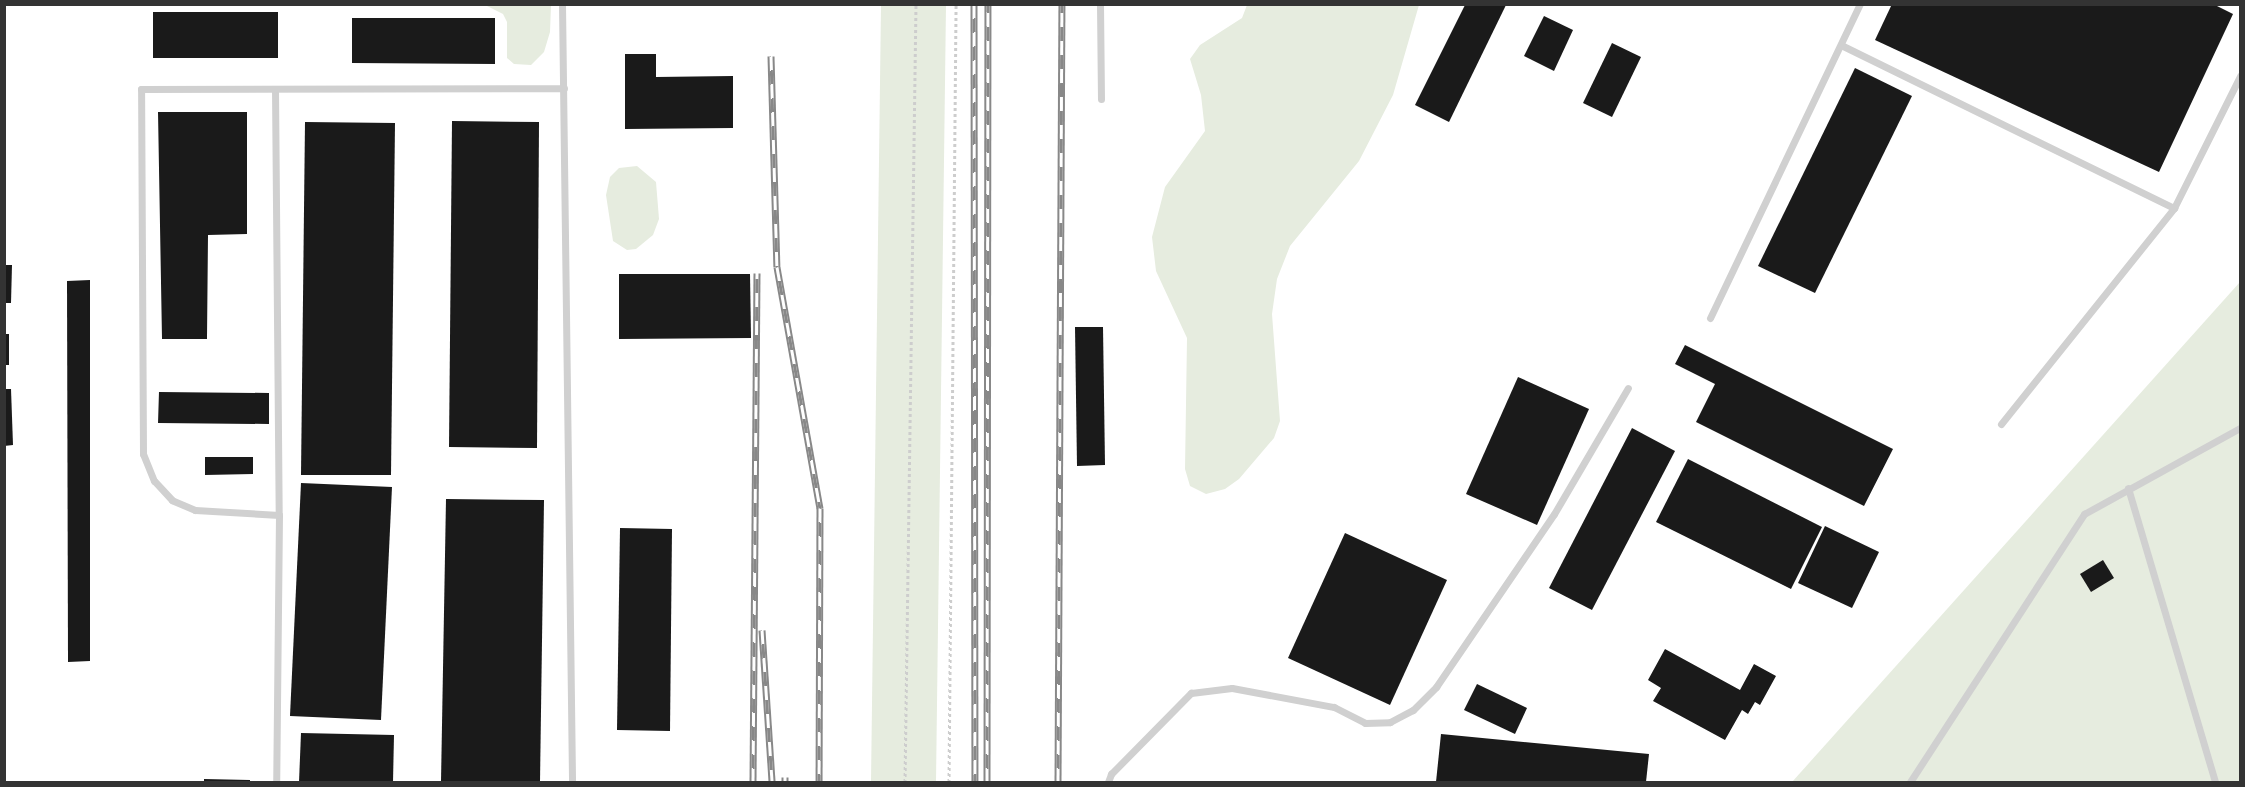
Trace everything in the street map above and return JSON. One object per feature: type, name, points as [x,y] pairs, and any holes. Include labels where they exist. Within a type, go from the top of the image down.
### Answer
[{"type":"lane","points":[[562,4],[572,783]]},
{"type":"lane","points":[[1100,4],[1101,99]]},
{"type":"lane","points":[[1710,318],[1860,4]]},
{"type":"lane","points":[[1841,45],[2174,208]]},
{"type":"lane","points":[[2001,424],[2174,208],[2241,76]]},
{"type":"lane","points":[[279,515],[195,510],[171,500],[154,481],[143,454],[141,89],[564,88]]},
{"type":"lane","points":[[275,89],[279,515],[276,783]]},
{"type":"lane","points":[[1108,783],[1111,774],[1191,693],[1232,688],[1334,707],[1365,723],[1390,722],[1413,710],[1436,687],[1554,514],[1628,388]]},
{"type":"lane","points":[[1911,783],[2084,514],[2241,428]]},
{"type":"lane","points":[[2128,488],[2215,783]]},
{"type":"path","points":[[904,783],[916,4]]},
{"type":"path","points":[[949,783],[956,4]]},
{"type":"shaded area","points":[[446,5],[551,5],[550,32],[544,52],[531,65],[514,64],[507,58],[507,22],[503,14],[487,6]]},
{"type":"shaded area","points":[[881,5],[946,5],[936,782],[871,782]]},
{"type":"shaded area","points":[[1247,5],[1419,5],[1393,95],[1359,161],[1290,246],[1277,279],[1272,314],[1280,421],[1274,438],[1239,479],[1225,489],[1206,494],[1190,486],[1185,469],[1187,338],[1156,271],[1152,237],[1165,187],[1205,131],[1201,95],[1190,59],[1200,45],[1242,18]]},
{"type":"shaded area","points":[[637,166],[656,182],[659,219],[653,235],[636,249],[627,250],[613,241],[606,195],[610,177],[619,168]]},
{"type":"shaded area","points":[[2240,282],[2240,782],[1792,782]]},
{"type":"building","points":[[1892,4],[2213,4],[2233,14],[2159,172],[1875,40]]},
{"type":"building","points":[[1465,5],[1506,5],[1449,122],[1415,105]]},
{"type":"building","points":[[153,12],[278,12],[278,58],[153,58]]},
{"type":"building","points":[[1544,16],[1573,30],[1554,71],[1524,56]]},
{"type":"building","points":[[352,18],[495,18],[495,64],[352,63]]},
{"type":"building","points":[[1612,43],[1641,57],[1612,117],[1583,103]]},
{"type":"building","points":[[625,54],[656,54],[656,77],[733,76],[733,128],[625,129]]},
{"type":"building","points":[[1855,68],[1912,96],[1815,293],[1758,266]]},
{"type":"building","points":[[158,112],[247,112],[247,234],[208,235],[207,339],[162,339]]},
{"type":"building","points":[[452,121],[539,122],[537,448],[449,447]]},
{"type":"building","points":[[305,122],[395,123],[391,475],[301,475]]},
{"type":"building","points":[[4,265],[12,265],[11,303],[4,303]]},
{"type":"building","points":[[619,274],[750,274],[751,338],[619,339]]},
{"type":"building","points":[[90,280],[90,661],[68,662],[67,281]]},
{"type":"building","points":[[1075,327],[1103,327],[1105,465],[1077,466]]},
{"type":"building","points":[[4,334],[9,334],[9,365],[4,365]]},
{"type":"building","points":[[1685,345],[1893,449],[1864,506],[1696,422],[1715,384],[1675,364]]},
{"type":"building","points":[[1518,377],[1589,409],[1537,525],[1466,494]]},
{"type":"building","points":[[4,389],[11,389],[13,445],[4,446]]},
{"type":"building","points":[[159,392],[269,393],[269,424],[158,423]]},
{"type":"building","points":[[1632,428],[1675,451],[1592,610],[1549,588]]},
{"type":"building","points":[[205,457],[253,457],[253,474],[205,475]]},
{"type":"building","points":[[1688,459],[1822,527],[1791,589],[1656,522]]},
{"type":"building","points":[[301,483],[392,487],[381,720],[290,716]]},
{"type":"building","points":[[446,499],[544,500],[540,782],[441,782]]},
{"type":"building","points":[[1825,526],[1879,552],[1852,608],[1798,583]]},
{"type":"building","points":[[620,528],[672,529],[670,731],[617,730]]},
{"type":"building","points":[[1345,533],[1447,580],[1390,705],[1288,658]]},
{"type":"building","points":[[2103,560],[2114,578],[2091,592],[2080,574]]},
{"type":"building","points":[[1665,649],[1740,690],[1754,664],[1776,676],[1760,705],[1755,702],[1748,714],[1742,710],[1725,740],[1653,701],[1661,688],[1648,680]]},
{"type":"building","points":[[1477,684],[1527,708],[1515,734],[1464,710]]},
{"type":"building","points":[[301,733],[394,735],[393,782],[299,782]]},
{"type":"building","points":[[1441,734],[1649,754],[1646,782],[1436,782]]},
{"type":"building","points":[[204,779],[250,780],[250,782],[204,782]]},
{"type":"railway","points":[[974,4],[975,782]]},
{"type":"railway","points":[[987,782],[988,4]]},
{"type":"railway","points":[[1058,782],[1062,4]]},
{"type":"railway","points":[[771,56],[777,267],[820,508],[819,782]]},
{"type":"railway","points":[[753,782],[757,273]]},
{"type":"railway","points":[[762,630],[772,782]]},
{"type":"railway","points":[[785,777],[785,782]]}]
